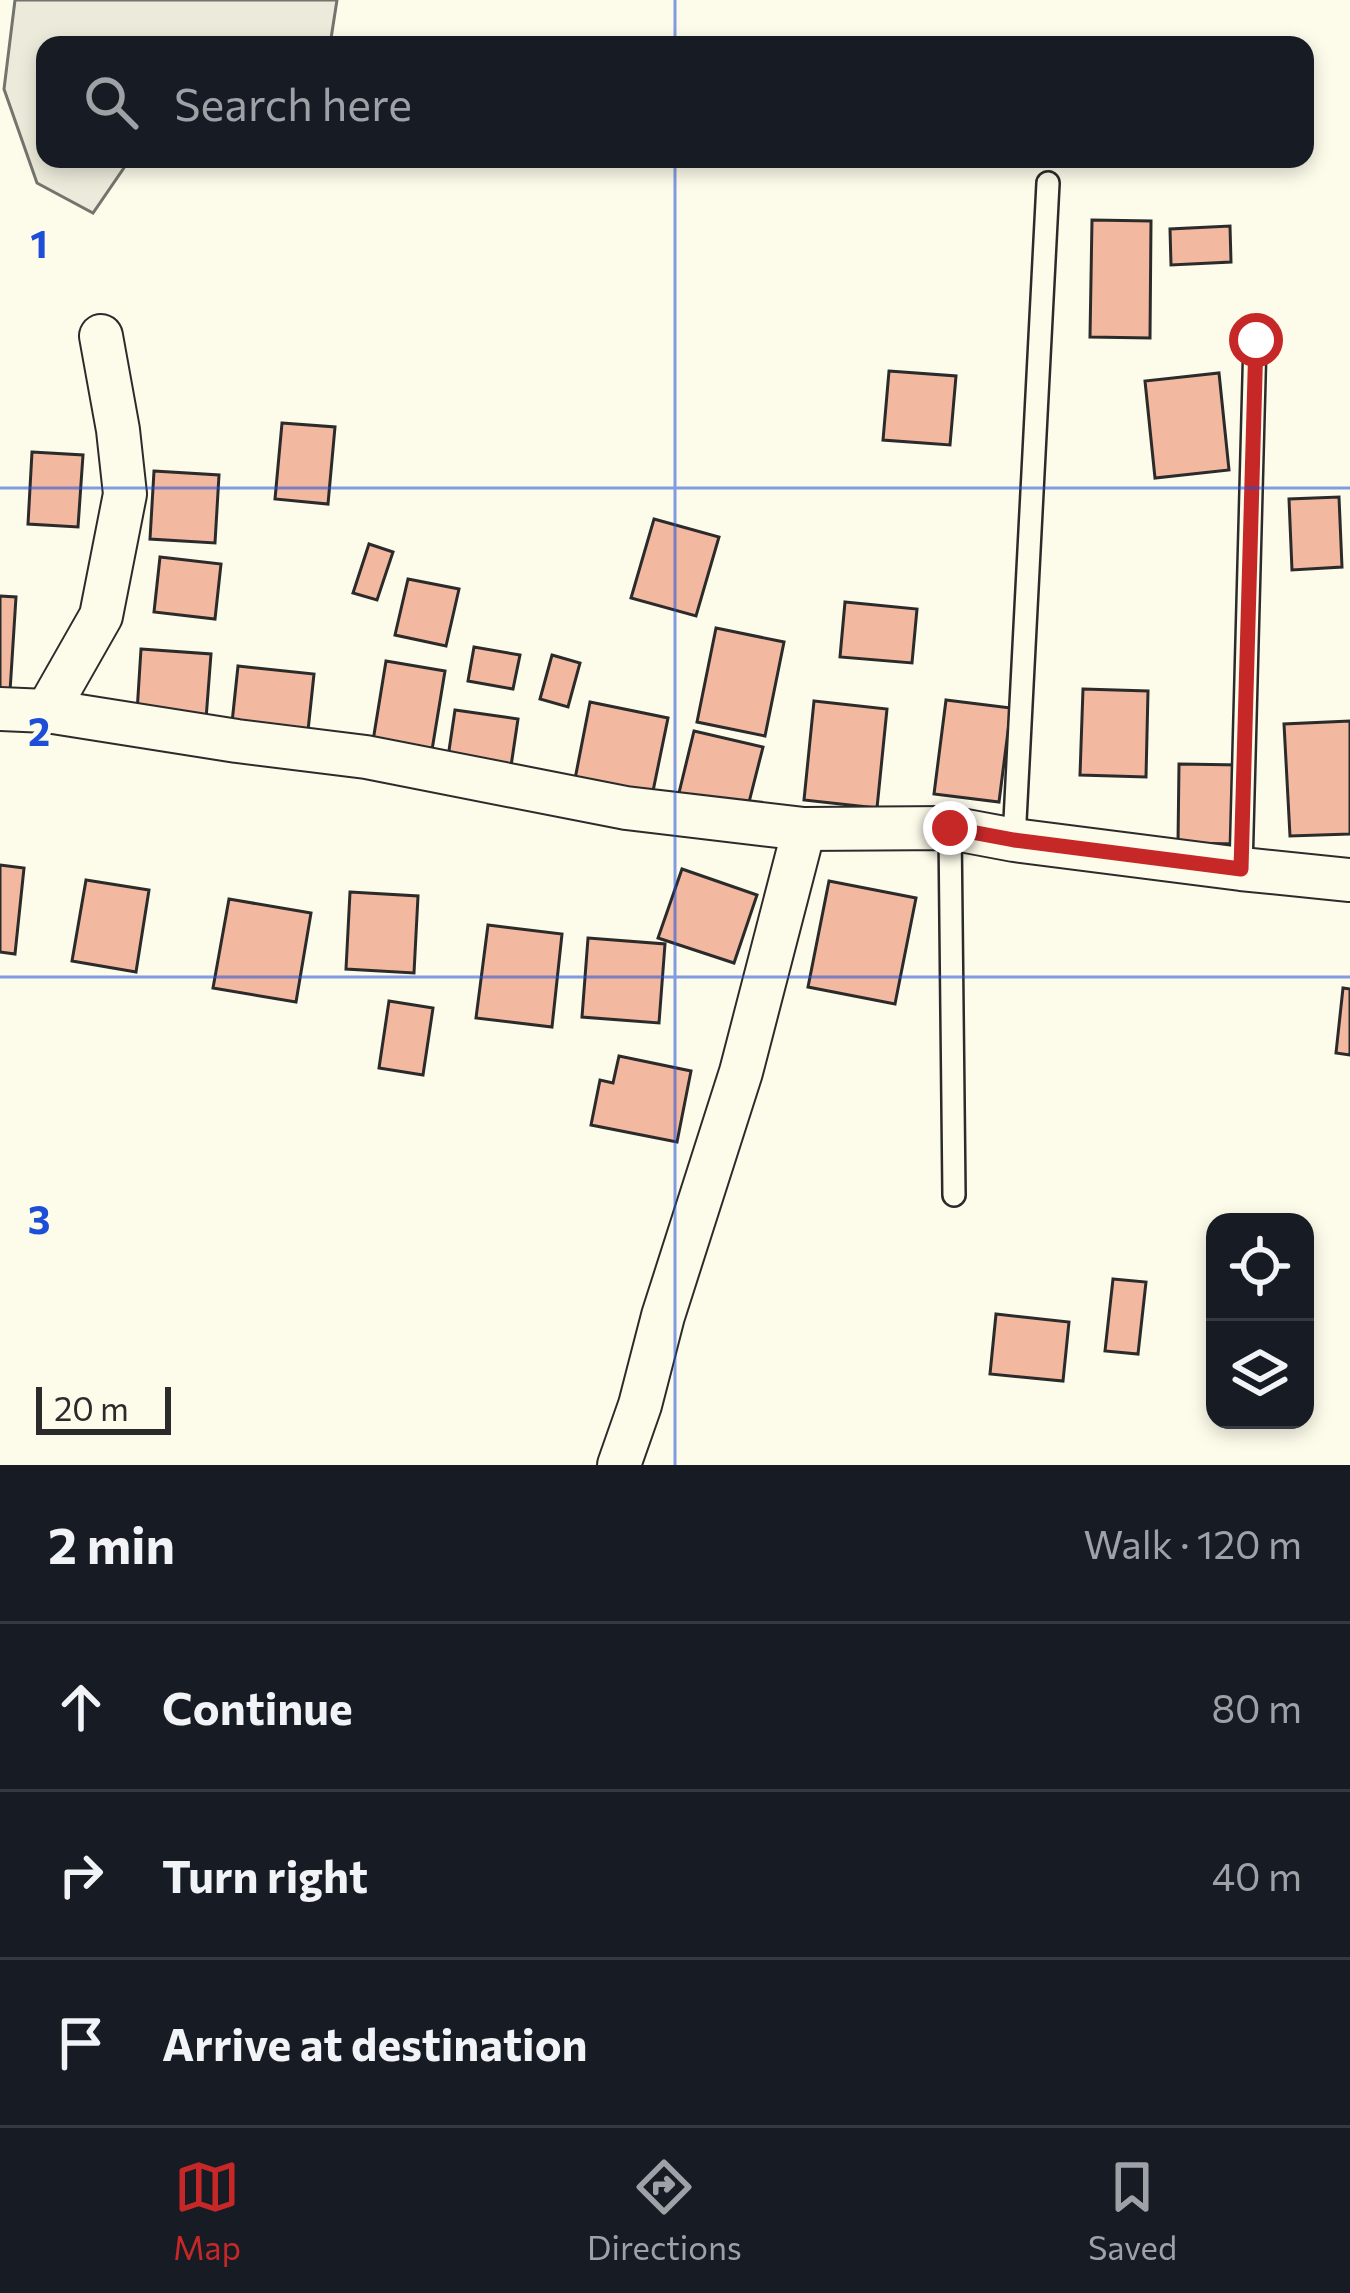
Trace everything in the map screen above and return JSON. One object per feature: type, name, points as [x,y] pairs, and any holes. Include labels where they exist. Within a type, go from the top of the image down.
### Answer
[{"type":"street","points":[[47,711],[101,616],[125,494],[101,336]]},
{"type":"street","points":[[0,709],[47,711],[366,757],[626,808],[805,829],[950,828],[1014,840],[1350,880]]},
{"type":"street","points":[[619,1465],[741,1072],[805,829]]},
{"type":"lane","points":[[1014,840],[1048,183]]},
{"type":"lane","points":[[1241,869],[1256,340]]},
{"type":"lane","points":[[950,828],[954,1196]]},
{"type":"shaded area","points":[[15,0],[337,0],[331,36],[36,36],[36,168],[124,168],[93,213],[37,183],[4,89]]},
{"type":"building","points":[[1092,220],[1151,221],[1150,338],[1090,337]]},
{"type":"building","points":[[1230,226],[1231,262],[1171,265],[1170,229]]},
{"type":"building","points":[[889,371],[956,376],[950,445],[883,440]]},
{"type":"building","points":[[1219,373],[1229,470],[1155,478],[1145,381]]},
{"type":"building","points":[[282,423],[335,427],[328,504],[275,499]]},
{"type":"building","points":[[32,452],[83,455],[78,527],[28,524]]},
{"type":"building","points":[[154,471],[219,475],[215,543],[150,539]]},
{"type":"building","points":[[1339,497],[1342,567],[1292,570],[1289,499]]},
{"type":"building","points":[[654,519],[719,537],[696,616],[631,598]]},
{"type":"building","points":[[369,544],[393,552],[377,600],[353,593]]},
{"type":"building","points":[[160,557],[221,564],[215,619],[154,612]]},
{"type":"building","points":[[408,579],[459,589],[446,646],[395,635]]},
{"type":"building","points":[[0,596],[16,597],[9,707],[0,706]]},
{"type":"building","points":[[845,602],[917,609],[912,663],[840,657]]},
{"type":"building","points":[[716,628],[784,642],[765,736],[697,722]]},
{"type":"building","points":[[474,647],[520,655],[513,689],[468,681]]},
{"type":"building","points":[[141,649],[211,654],[205,732],[136,728]]},
{"type":"building","points":[[552,655],[580,663],[568,707],[540,699]]},
{"type":"building","points":[[386,661],[445,671],[431,756],[372,747]]},
{"type":"building","points":[[238,666],[314,674],[305,759],[229,751]]},
{"type":"building","points":[[1083,689],[1148,691],[1146,777],[1080,775]]},
{"type":"building","points":[[946,700],[1011,708],[999,802],[934,794]]},
{"type":"building","points":[[814,701],[887,709],[877,808],[804,800]]},
{"type":"building","points":[[590,702],[668,718],[652,796],[575,779]]},
{"type":"building","points":[[455,710],[518,719],[506,800],[443,791]]},
{"type":"building","points":[[1350,721],[1350,834],[1290,836],[1284,724]]},
{"type":"building","points":[[694,731],[763,747],[746,814],[678,797]]},
{"type":"building","points":[[1179,764],[1241,765],[1239,844],[1178,843]]},
{"type":"building","points":[[0,865],[24,868],[15,954],[0,952]]},
{"type":"building","points":[[682,869],[757,895],[734,963],[658,938]]},
{"type":"building","points":[[86,880],[149,890],[136,972],[72,961]]},
{"type":"building","points":[[829,881],[916,898],[895,1004],[808,987]]},
{"type":"building","points":[[350,892],[418,896],[414,973],[346,969]]},
{"type":"building","points":[[229,899],[311,913],[296,1002],[213,988]]},
{"type":"building","points":[[488,925],[562,934],[552,1027],[476,1018]]},
{"type":"building","points":[[588,938],[665,944],[659,1023],[582,1017]]},
{"type":"building","points":[[1343,988],[1350,989],[1350,1055],[1336,1053]]},
{"type":"building","points":[[389,1001],[433,1008],[423,1075],[379,1068]]},
{"type":"building","points":[[619,1056],[691,1071],[677,1142],[591,1125],[600,1080],[613,1083]]},
{"type":"building","points":[[1113,1279],[1146,1282],[1138,1354],[1105,1351]]},
{"type":"building","points":[[996,1314],[1069,1322],[1063,1381],[990,1374]]},
{"type":"route","points":[[950,828],[1241,869],[1256,340]]}]
